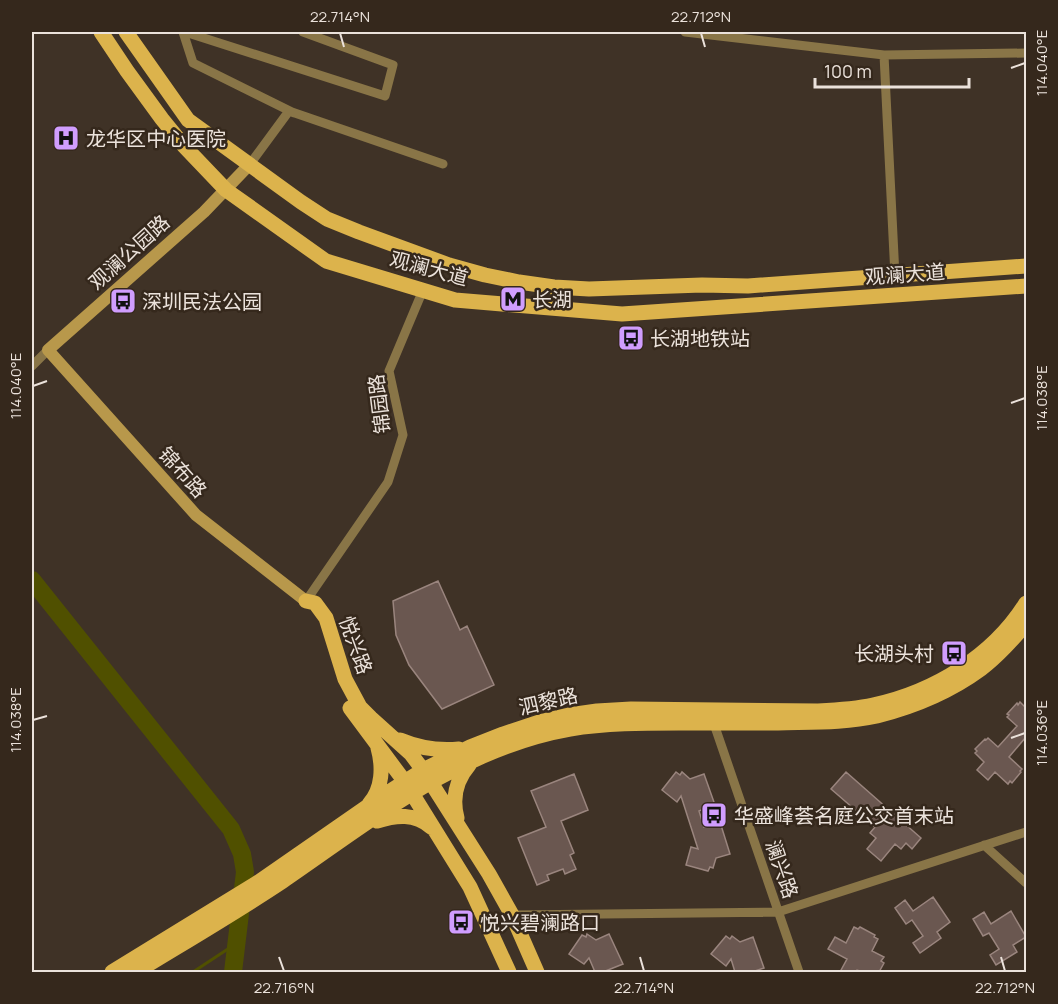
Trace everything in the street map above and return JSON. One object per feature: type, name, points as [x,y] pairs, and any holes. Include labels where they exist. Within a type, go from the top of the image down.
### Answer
[{"type":"main road","name":"观澜大道","points":[[101,32],[162,119],[226,190],[326,261],[455,300],[622,314],[1024,286]]},
{"type":"main road","name":"观澜大道","points":[[126,32],[188,120],[301,202],[327,219],[359,232],[449,265],[485,275],[519,282],[577,288],[748,286],[1023,265]]},
{"type":"main road","name":"观澜公园路","points":[[48,350],[226,190],[250,164]]},
{"type":"main road","name":"锦布路","points":[[48,350],[196,515],[306,601]]},
{"type":"main road","name":"悦兴路","points":[[306,601],[315,603],[326,618],[345,679],[356,700],[371,718],[411,754],[489,874],[512,915],[537,972]]},
{"type":"main road","name":"悦兴路","points":[[306,601],[316,613],[321,624],[345,700],[408,788],[470,887],[509,972]]},
{"type":"main road","name":"泗黎路","points":[[711,716],[845,709],[906,696],[962,668],[984,652],[1004,633],[1026,603]]},
{"type":"main road","name":"泗黎路","points":[[136,972],[254,900],[364,818],[427,776],[539,722],[569,715],[631,709],[711,716],[833,722],[858,719],[901,709],[963,681],[997,656],[1026,624]]},
{"type":"main road","points":[[389,734],[416,746],[472,754],[456,789],[454,801],[459,827]]},
{"type":"main road","points":[[372,737],[381,759],[381,771],[377,792],[364,818],[380,820],[399,816],[416,818],[435,831]]},
{"type":"main road","name":"泗黎路","points":[[112,972],[364,818]]},
{"type":"street","points":[[184,32],[385,96],[393,65],[303,32]]},
{"type":"street","points":[[184,32],[193,63],[294,113],[443,164]]},
{"type":"street","points":[[685,32],[884,55],[1026,53]]},
{"type":"street","points":[[884,55],[895,276]]},
{"type":"street","points":[[250,164],[290,111],[294,113]]},
{"type":"street","name":"锦园路","points":[[306,601],[388,482],[403,435],[389,371],[423,290]]},
{"type":"street","name":"观澜公园路","points":[[32,366],[48,350]]},
{"type":"street","name":"澜兴路","points":[[711,716],[799,972]]},
{"type":"street","points":[[512,915],[778,912],[1026,832]]},
{"type":"street","points":[[984,845],[1026,883]]},
{"type":"building","points":[[438,581],[460,630],[467,626],[494,685],[442,709],[409,665],[396,635],[393,601]]},
{"type":"building","points":[[1020,702],[1026,708],[1026,737],[1009,757],[1022,769],[1021,772],[1012,783],[1010,781],[1008,784],[995,772],[988,780],[977,770],[984,762],[975,753],[977,751],[975,749],[988,738],[998,747],[1017,726],[1007,717],[1009,715],[1007,714]]},
{"type":"building","points":[[676,772],[680,775],[682,772],[690,779],[704,774],[715,805],[699,811],[704,827],[720,822],[730,854],[716,858],[713,868],[710,867],[708,871],[686,865],[691,847],[698,849],[681,796],[677,802],[662,790]]},
{"type":"building","points":[[846,772],[921,838],[912,849],[906,843],[901,849],[895,844],[881,861],[867,849],[876,838],[870,833],[875,827],[831,789]]},
{"type":"building","points":[[574,774],[588,810],[561,821],[574,853],[570,855],[576,869],[565,874],[563,869],[547,875],[549,880],[537,885],[518,838],[546,827],[531,791]]},
{"type":"building","points":[[933,897],[950,922],[937,932],[941,938],[920,953],[913,943],[923,936],[912,920],[906,924],[895,908],[905,900],[913,911]]},
{"type":"building","points":[[1011,911],[1026,937],[1013,945],[1017,952],[996,965],[990,955],[999,949],[989,933],[983,936],[973,919],[984,912],[991,924]]},
{"type":"building","points":[[854,927],[858,929],[860,927],[878,939],[872,951],[884,957],[881,961],[884,963],[879,972],[857,970],[840,972],[847,959],[828,949],[835,937],[846,943]]},
{"type":"building","points":[[587,934],[596,940],[609,934],[623,964],[603,972],[595,972],[589,958],[584,964],[569,954],[582,935],[586,937]]},
{"type":"building","points":[[726,936],[730,939],[732,936],[740,942],[753,937],[764,968],[752,972],[735,972],[731,959],[726,966],[711,954]]},
{"type":"waterway","points":[[32,580],[231,829],[242,854],[245,872],[233,972]]},
{"type":"waterway","points":[[193,972],[237,943]]},
{"type":"place","name":"龙华区中心医院","points":[[66,138]]},
{"type":"place","name":"长湖","points":[[513,299]]},
{"type":"place","name":"深圳民法公园","points":[[123,301]]},
{"type":"place","name":"长湖地铁站","points":[[631,338]]},
{"type":"place","name":"长湖头村","points":[[954,653]]},
{"type":"place","name":"华盛峰荟名庭公交首末站","points":[[714,815]]},
{"type":"place","name":"悦兴碧澜路口","points":[[461,922]]}]
